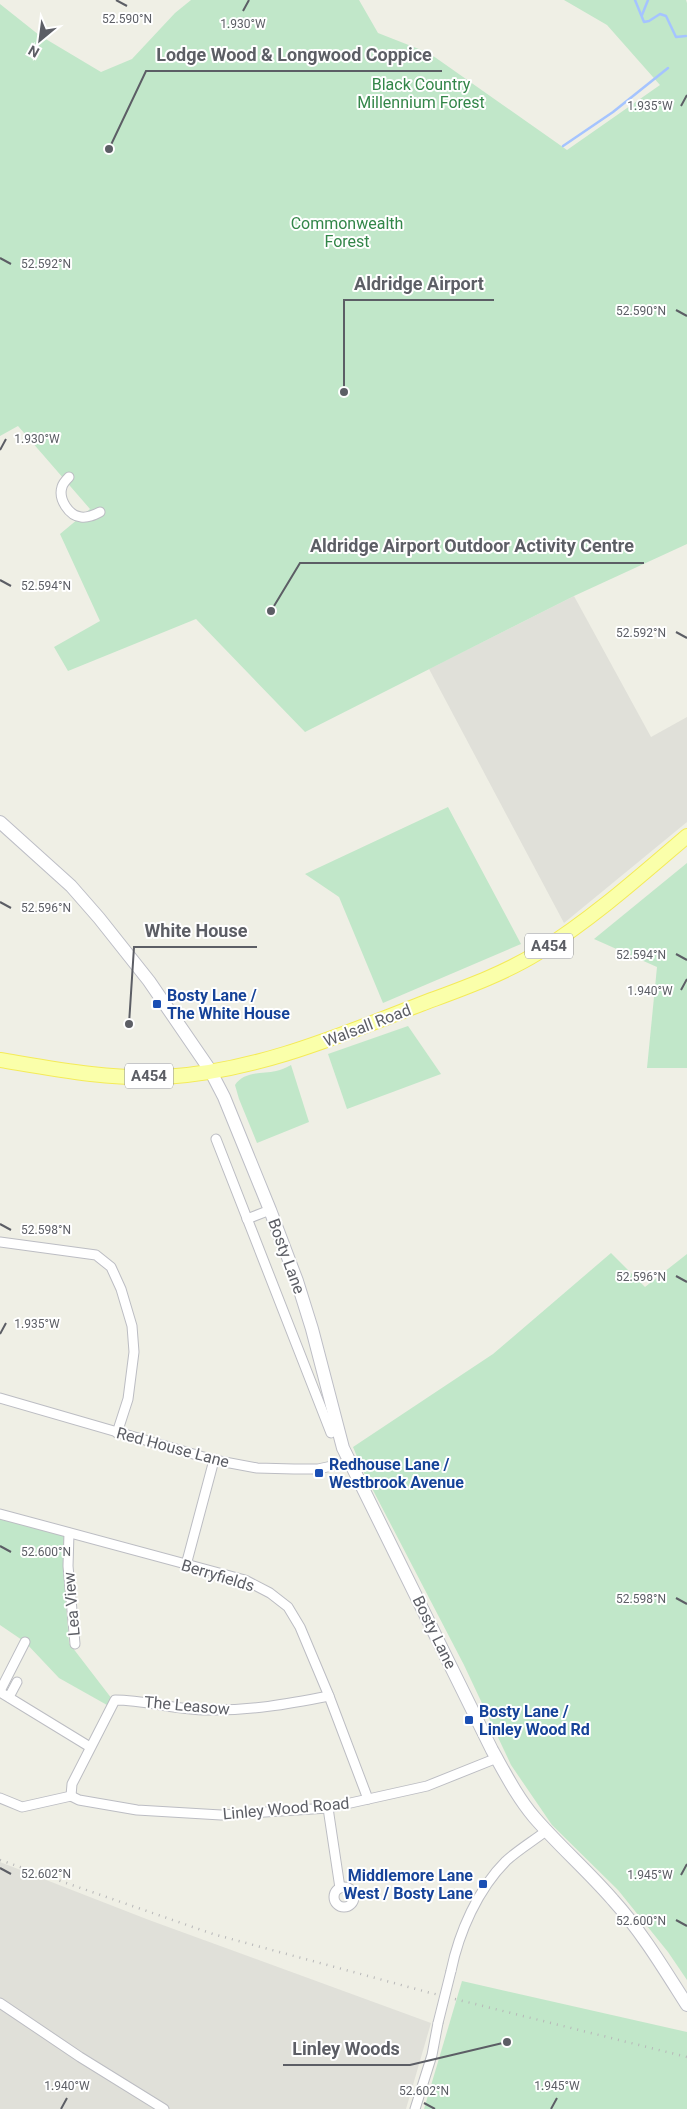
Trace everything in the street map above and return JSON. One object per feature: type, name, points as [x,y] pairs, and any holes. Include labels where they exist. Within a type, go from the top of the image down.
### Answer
[{"type":"main road","name":"Bosty Lane","points":[[0,822],[71,886],[99,918],[144,974],[210,1070],[224,1097],[297,1281],[317,1347],[343,1448],[497,1758],[518,1796],[546,1831],[608,1894],[633,1924],[652,1949],[687,2005]]},
{"type":"main road","name":"Walsall Road","points":[[0,1060],[87,1074],[163,1077],[274,1057],[314,1044],[469,987],[507,970],[568,933],[687,836]]},
{"type":"street","points":[[69,477],[62,487],[62,499],[71,514],[80,518],[100,512]]},
{"type":"street","name":"Bosty Lane","points":[[216,1139],[227,1156],[247,1220],[331,1433]]},
{"type":"street","name":"Bosty Lane","points":[[247,1220],[270,1210]]},
{"type":"street","points":[[0,1242],[96,1255],[111,1267],[121,1289],[132,1326],[134,1352],[128,1399],[117,1433]]},
{"type":"street","name":"Red House Lane","points":[[0,1398],[214,1460],[257,1468],[318,1469],[350,1462]]},
{"type":"street","points":[[186,1564],[214,1460]]},
{"type":"street","name":"Berryfields","points":[[0,1514],[245,1580],[270,1593],[288,1607],[300,1627],[330,1696],[368,1800]]},
{"type":"street","name":"Lea View","points":[[68,1533],[68,1566],[74,1644]]},
{"type":"street","points":[[0,1798],[12,1804],[29,1807],[71,1796],[72,1784],[90,1747],[0,1692],[25,1642]]},
{"type":"street","points":[[9,1697],[17,1682]]},
{"type":"street","name":"The Leasow","points":[[90,1747],[115,1700],[129,1700],[205,1710],[260,1709],[330,1696]]},
{"type":"street","name":"Linley Wood Road","points":[[71,1796],[79,1800],[137,1810],[221,1815],[328,1808],[427,1786],[497,1758]]},
{"type":"street","points":[[328,1808],[340,1888]]},
{"type":"street","points":[[415,2109],[432,2055],[451,1970],[470,1915],[487,1883],[507,1860],[546,1831]]},
{"type":"street","points":[[0,2002],[80,2057],[164,2109]]},
{"type":"shaded area","points":[[574,596],[651,737],[687,717],[687,822],[564,923],[429,669]]},
{"type":"shaded area","points":[[0,1862],[149,1920],[431,2023],[406,2109],[0,2109]]},
{"type":"green space","points":[[191,0],[359,0],[378,33],[429,53],[567,150],[660,85],[607,25],[564,0],[686,0],[687,3],[687,544],[574,596],[305,732],[196,619],[68,671],[54,647],[100,621],[60,534],[90,509],[18,426],[0,436],[0,4],[39,35],[101,72],[132,59],[175,13]]},
{"type":"green space","points":[[448,807],[521,944],[383,1003],[339,897],[305,874]]},
{"type":"green space","points":[[687,863],[687,1068],[647,1068],[657,967],[594,939]]},
{"type":"green space","points":[[408,1026],[441,1074],[347,1109],[328,1054]]},
{"type":"green space","points":[[291,1065],[309,1122],[257,1143],[235,1085],[248,1075],[276,1071]]},
{"type":"green space","points":[[611,1253],[645,1287],[687,1254],[687,1980],[668,1952],[618,1890],[552,1825],[511,1765],[464,1665],[363,1471],[353,1447],[493,1354]]},
{"type":"green space","points":[[0,1518],[64,1535],[63,1566],[69,1643],[112,1699],[107,1705],[59,1678],[25,1642],[0,1625]]},
{"type":"green space","points":[[462,1981],[687,2032],[687,2109],[424,2109]]},
{"type":"waterway","points":[[635,0],[644,22],[660,14],[666,16],[676,37],[686,36]]},
{"type":"waterway","points":[[642,15],[648,0]]},
{"type":"waterway","points":[[563,146],[613,112],[668,68]]},
{"type":"railway","points":[[0,1860],[213,1934],[427,1992],[687,2057]]},
{"type":"place","name":"Lodge Wood & Longwood Coppice","points":[[109,149]]},
{"type":"place","name":"Aldridge Airport","points":[[344,392]]},
{"type":"place","name":"Aldridge Airport Outdoor Activity Centre","points":[[271,611]]},
{"type":"place","name":"Bosty Lane / The White House","points":[[157,1004]]},
{"type":"place","name":"White House","points":[[129,1024]]},
{"type":"place","name":"Redhouse Lane / Westbrook Avenue","points":[[319,1473]]},
{"type":"place","name":"Bosty Lane / Linley Wood Rd","points":[[469,1720]]},
{"type":"place","name":"Middlemore Lane West / Bosty Lane","points":[[483,1884]]},
{"type":"place","name":"Linley Woods","points":[[507,2042]]},
{"type":"park label","name":"Black Country Millennium Forest","points":[[421,93]]},
{"type":"park label","name":"Commonwealth Forest","points":[[347,232]]}]
